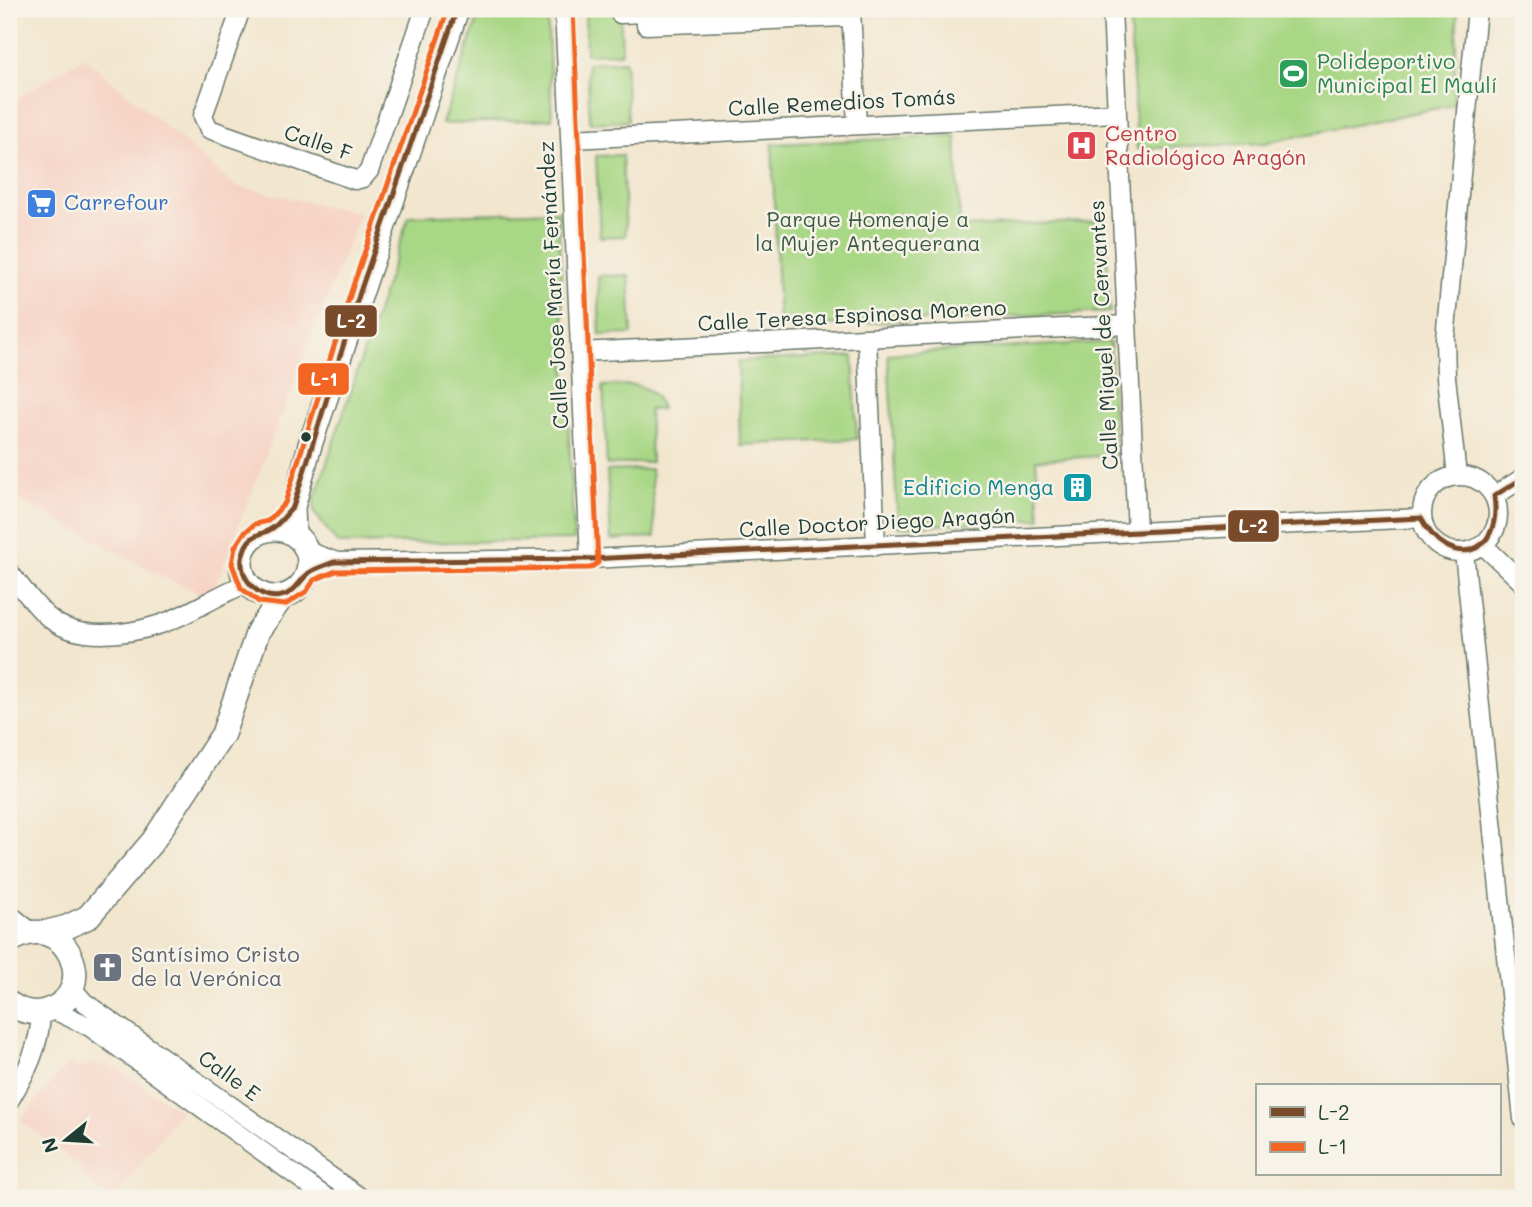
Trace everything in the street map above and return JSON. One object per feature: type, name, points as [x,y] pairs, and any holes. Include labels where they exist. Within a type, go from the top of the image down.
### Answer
[{"type":"main road","points":[[9,1004],[30,1013],[47,1011],[72,988],[73,961],[88,917],[153,841],[223,734],[258,631],[283,596],[302,584],[295,547],[293,507],[360,292],[457,9]]},
{"type":"main road","points":[[258,631],[251,586],[241,563],[243,551],[259,533],[295,547]]},
{"type":"main road","points":[[251,586],[272,597],[283,596]]},
{"type":"main road","points":[[9,942],[67,927],[88,917]]},
{"type":"main road","points":[[37,933],[62,943],[73,961]]},
{"type":"street","name":"Calle F","points":[[242,9],[204,116],[205,123],[209,129],[355,180],[363,178],[369,171],[425,9]]},
{"type":"street","name":"Calle Jose María Fernández","points":[[564,9],[590,559]]},
{"type":"street","points":[[620,9],[620,14],[646,13],[688,18],[843,13],[857,125]]},
{"type":"street","points":[[726,16],[755,9]]},
{"type":"street","points":[[770,9],[771,19],[790,18],[789,9]]},
{"type":"street","name":"Calle Miguel de Cervantes","points":[[1112,9],[1137,533]]},
{"type":"street","points":[[1457,476],[1446,377],[1445,339],[1477,9]]},
{"type":"street","name":"Calle Remedios Tomás","points":[[570,139],[1116,113]]},
{"type":"street","name":"Calle Teresa Espinosa Moreno","points":[[580,352],[1126,325]]},
{"type":"street","points":[[867,338],[876,546]]},
{"type":"street","points":[[1457,476],[1479,481],[1494,496],[1497,522],[1483,544],[1464,552],[1442,548],[1432,540],[1421,517],[1427,494],[1435,485],[1457,476]]},
{"type":"street","points":[[1494,496],[1523,478]]},
{"type":"street","name":"Calle Doctor Diego Aragón","points":[[295,547],[334,562],[590,559],[1421,517]]},
{"type":"street","points":[[1483,544],[1523,583]]},
{"type":"street","points":[[1464,552],[1523,1119]]},
{"type":"street","points":[[9,572],[49,618],[71,630],[107,635],[161,624],[222,592],[251,586]]},
{"type":"street","points":[[9,914],[37,933]]},
{"type":"street","name":"Calle E","points":[[72,988],[83,1002],[360,1198]]},
{"type":"street","points":[[9,1101],[29,1068],[47,1011]]},
{"type":"street","name":"Calle E","points":[[47,1011],[90,1027],[327,1198]]},
{"type":"shaded area","points":[[84,57],[235,186],[360,213],[211,597],[171,581],[9,494],[9,104]]},
{"type":"shaded area","points":[[69,1062],[79,1068],[95,1064],[116,1068],[181,1111],[115,1198],[109,1198],[81,1175],[84,1170],[20,1120]]},
{"type":"green space","points":[[481,9],[547,9],[552,119],[442,124]]},
{"type":"green space","points":[[585,9],[620,9],[622,53],[586,54]]},
{"type":"green space","name":"Polideportivo Municipal El Maulí","points":[[1129,9],[1458,9],[1453,105],[1265,143],[1137,149]]},
{"type":"green space","points":[[625,61],[628,121],[590,123],[587,63]]},
{"type":"green space","name":"Parque Homenaje a la Mujer Antequerana","points":[[956,136],[960,227],[1105,221],[1110,312],[779,327],[772,144]]},
{"type":"green space","points":[[622,155],[626,236],[600,237],[596,156]]},
{"type":"green space","points":[[558,211],[574,540],[338,544],[315,514],[314,501],[409,216]]},
{"type":"green space","points":[[629,275],[632,334],[600,335],[598,276]]},
{"type":"green space","points":[[1110,342],[1115,455],[1036,460],[1040,519],[898,527],[888,354]]},
{"type":"green space","points":[[853,356],[857,439],[740,445],[738,361]]},
{"type":"green space","points":[[634,385],[652,393],[661,409],[649,410],[651,462],[607,465],[603,386]]},
{"type":"green space","points":[[651,469],[655,537],[611,540],[607,471]]},
{"type":"transit line","name":"L-1","points":[[448,9],[352,289],[285,503],[268,521],[255,524],[244,533],[235,547],[232,564],[241,588],[259,602],[285,605],[307,591],[314,580],[336,571],[590,568],[598,563],[573,9]]},
{"type":"transit line","name":"L-2","points":[[457,9],[360,292],[293,507],[274,527],[252,538],[243,554],[243,571],[247,579],[259,592],[267,596],[285,595],[312,571],[334,562],[590,559],[1421,518],[1445,546],[1471,550],[1482,544],[1490,533],[1495,517],[1494,496],[1523,478]]},
{"type":"place","name":"Polideportivo Municipal El Maulí","points":[[1294,74]]},
{"type":"place","name":"Centro Radiológico Aragón","points":[[1082,146]]},
{"type":"place","name":"Carrefour","points":[[41,203]]},
{"type":"place","name":"Edificio Menga","points":[[1077,488]]},
{"type":"place","name":"Santísimo Cristo de la Verónica","points":[[108,967]]}]
